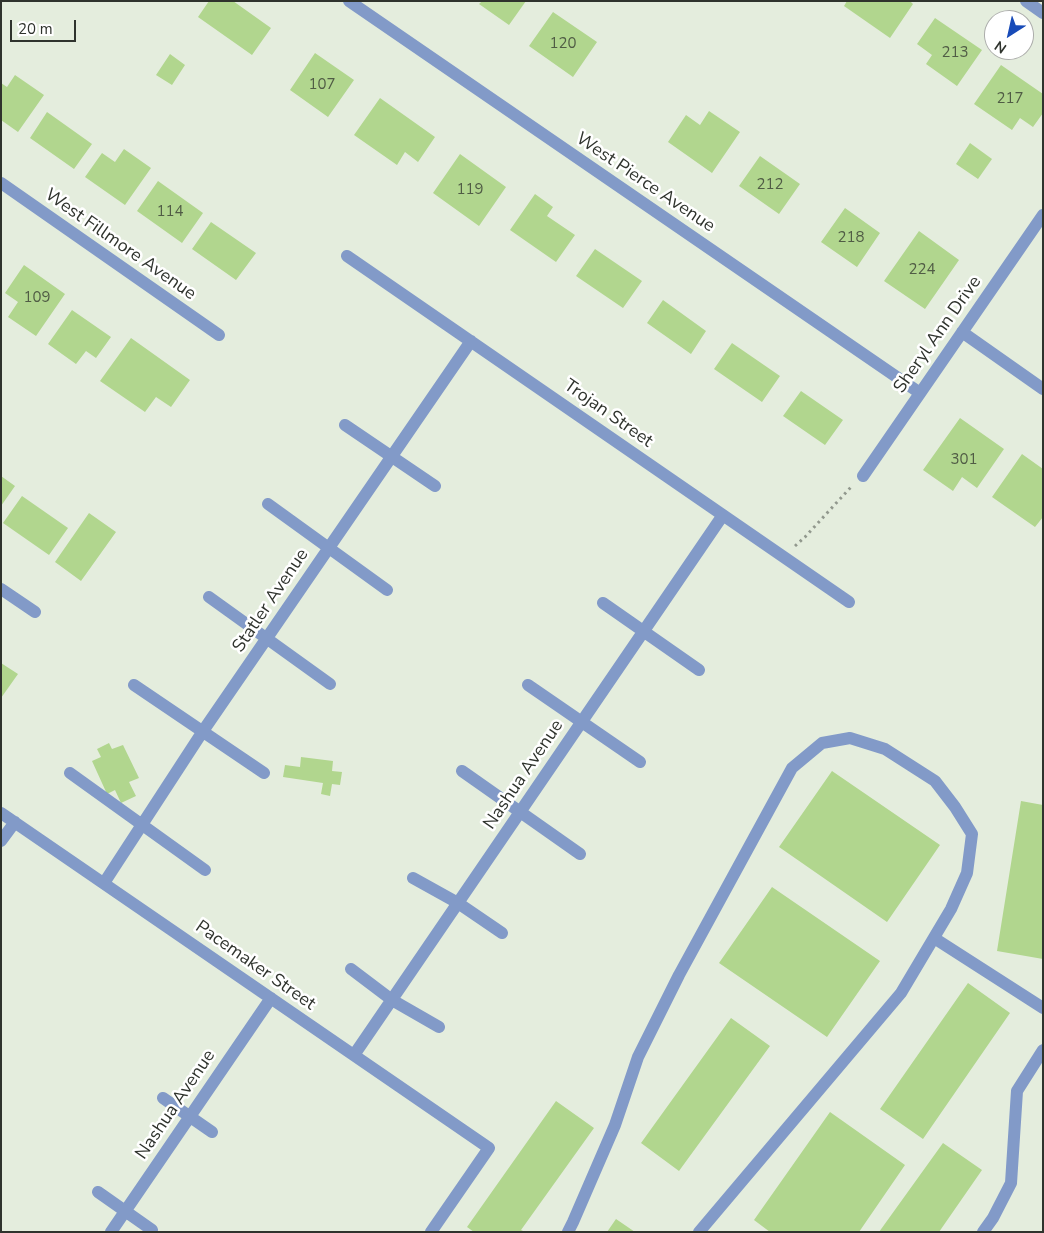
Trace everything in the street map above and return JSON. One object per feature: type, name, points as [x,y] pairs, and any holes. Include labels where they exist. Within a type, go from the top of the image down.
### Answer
[{"type":"street","name":"West Pierce Avenue","points":[[349,1],[920,393]]},
{"type":"street","points":[[1026,1],[1043,13]]},
{"type":"street","name":"West Fillmore Avenue","points":[[1,184],[219,335]]},
{"type":"street","name":"Sheryl Ann Drive","points":[[863,476],[1043,215]]},
{"type":"street","name":"Trojan Street","points":[[347,256],[849,602]]},
{"type":"street","points":[[962,332],[1043,388]]},
{"type":"street","name":"Statler Avenue","points":[[104,883],[203,732],[471,341]]},
{"type":"street","points":[[345,425],[436,486]]},
{"type":"street","points":[[268,504],[387,590]]},
{"type":"street","name":"Nashua Avenue","points":[[354,1055],[724,515]]},
{"type":"street","points":[[1,589],[35,612]]},
{"type":"street","points":[[209,597],[330,684]]},
{"type":"street","points":[[603,603],[699,670]]},
{"type":"street","points":[[134,685],[264,773]]},
{"type":"street","points":[[528,685],[640,762]]},
{"type":"street","points":[[568,1232],[615,1125],[638,1057],[679,974],[792,768],[822,743],[850,738],[885,749],[935,781],[955,807],[972,834],[967,873],[951,909],[900,993],[704,1230]]},
{"type":"street","points":[[462,771],[580,854]]},
{"type":"street","points":[[70,773],[206,870]]},
{"type":"street","name":"Pacemaker Street","points":[[1,813],[489,1148],[431,1232]]},
{"type":"street","points":[[1,841],[14,822]]},
{"type":"street","points":[[414,878],[458,902],[502,933]]},
{"type":"street","points":[[934,938],[1043,1008]]},
{"type":"street","points":[[351,969],[392,1000],[439,1027]]},
{"type":"street","name":"Nashua Avenue","points":[[110,1232],[271,998]]},
{"type":"street","points":[[983,1232],[1012,1183],[1017,1091],[1043,1050]]},
{"type":"street","points":[[163,1098],[212,1132]]},
{"type":"street","points":[[98,1192],[152,1230]]},
{"type":"path","points":[[787,559],[795,546],[845,492],[863,476]]},
{"type":"building","points":[[209,1],[233,1],[271,28],[252,55],[198,17]]},
{"type":"building","points":[[482,1],[526,1],[509,25],[479,4]]},
{"type":"building","points":[[847,1],[910,1],[913,4],[890,38],[844,6]]},
{"type":"building","points":[[553,12],[597,42],[573,77],[529,46]]},
{"type":"building","points":[[935,18],[982,50],[957,86],[926,64],[932,55],[917,44]]},
{"type":"building","points":[[315,53],[354,80],[328,117],[290,90]]},
{"type":"building","points":[[170,54],[185,65],[172,85],[156,75]]},
{"type":"building","points":[[1001,65],[1043,94],[1043,113],[1033,127],[1020,118],[1012,130],[974,104]]},
{"type":"building","points":[[15,75],[44,95],[18,132],[1,120],[1,83],[7,87]]},
{"type":"building","points":[[380,98],[435,137],[418,162],[405,152],[397,165],[354,135]]},
{"type":"building","points":[[709,111],[740,132],[712,173],[668,142],[686,115],[700,125]]},
{"type":"building","points":[[47,112],[92,144],[74,169],[30,138]]},
{"type":"building","points":[[970,143],[992,159],[978,179],[956,164]]},
{"type":"building","points":[[124,149],[151,168],[125,205],[85,177],[102,153],[115,162]]},
{"type":"building","points":[[460,154],[506,187],[479,226],[433,193]]},
{"type":"building","points":[[760,156],[800,184],[779,214],[739,186]]},
{"type":"building","points":[[158,181],[203,213],[182,243],[137,211]]},
{"type":"building","points":[[535,194],[553,207],[547,216],[575,235],[556,262],[510,230]]},
{"type":"building","points":[[845,208],[880,233],[857,267],[821,242]]},
{"type":"building","points":[[211,222],[256,253],[236,280],[192,249]]},
{"type":"building","points":[[919,231],[959,260],[925,309],[884,281]]},
{"type":"building","points":[[595,249],[642,281],[623,308],[576,276]]},
{"type":"building","points":[[24,265],[65,294],[36,336],[8,317],[18,302],[5,293]]},
{"type":"building","points":[[663,300],[706,331],[691,354],[647,323]]},
{"type":"building","points":[[72,310],[111,337],[96,358],[86,351],[76,364],[48,344]]},
{"type":"building","points":[[131,338],[190,380],[171,407],[156,397],[145,412],[100,381]]},
{"type":"building","points":[[732,343],[780,376],[762,402],[714,369]]},
{"type":"building","points":[[801,391],[843,420],[825,445],[783,416]]},
{"type":"building","points":[[960,418],[1004,449],[977,488],[962,477],[953,491],[923,470]]},
{"type":"building","points":[[1022,454],[1043,469],[1043,517],[1035,527],[992,497]]},
{"type":"building","points":[[1,476],[15,486],[1,506]]},
{"type":"building","points":[[22,496],[68,528],[49,555],[3,523]]},
{"type":"building","points":[[89,513],[116,532],[81,581],[55,562]]},
{"type":"building","points":[[1,663],[18,674],[1,698]]},
{"type":"building","points":[[109,743],[112,749],[123,745],[139,778],[129,782],[136,796],[121,803],[115,790],[107,794],[92,761],[101,757],[97,749]]},
{"type":"building","points":[[301,757],[333,761],[332,771],[342,772],[340,785],[332,784],[330,796],[321,794],[323,783],[283,777],[285,765],[300,767]]},
{"type":"building","points":[[832,771],[940,845],[887,922],[779,847]]},
{"type":"building","points":[[1021,801],[1043,805],[1043,959],[997,951]]},
{"type":"building","points":[[772,887],[880,961],[827,1037],[719,963]]},
{"type":"building","points":[[968,983],[1010,1013],[923,1139],[880,1109]]},
{"type":"building","points":[[731,1018],[770,1046],[679,1171],[641,1143]]},
{"type":"building","points":[[556,1101],[594,1128],[521,1230],[525,1232],[474,1232],[467,1227]]},
{"type":"building","points":[[830,1112],[905,1165],[859,1232],[770,1232],[754,1220]]},
{"type":"building","points":[[943,1143],[982,1170],[939,1232],[879,1232]]},
{"type":"building","points":[[616,1219],[635,1232],[607,1232]]}]
